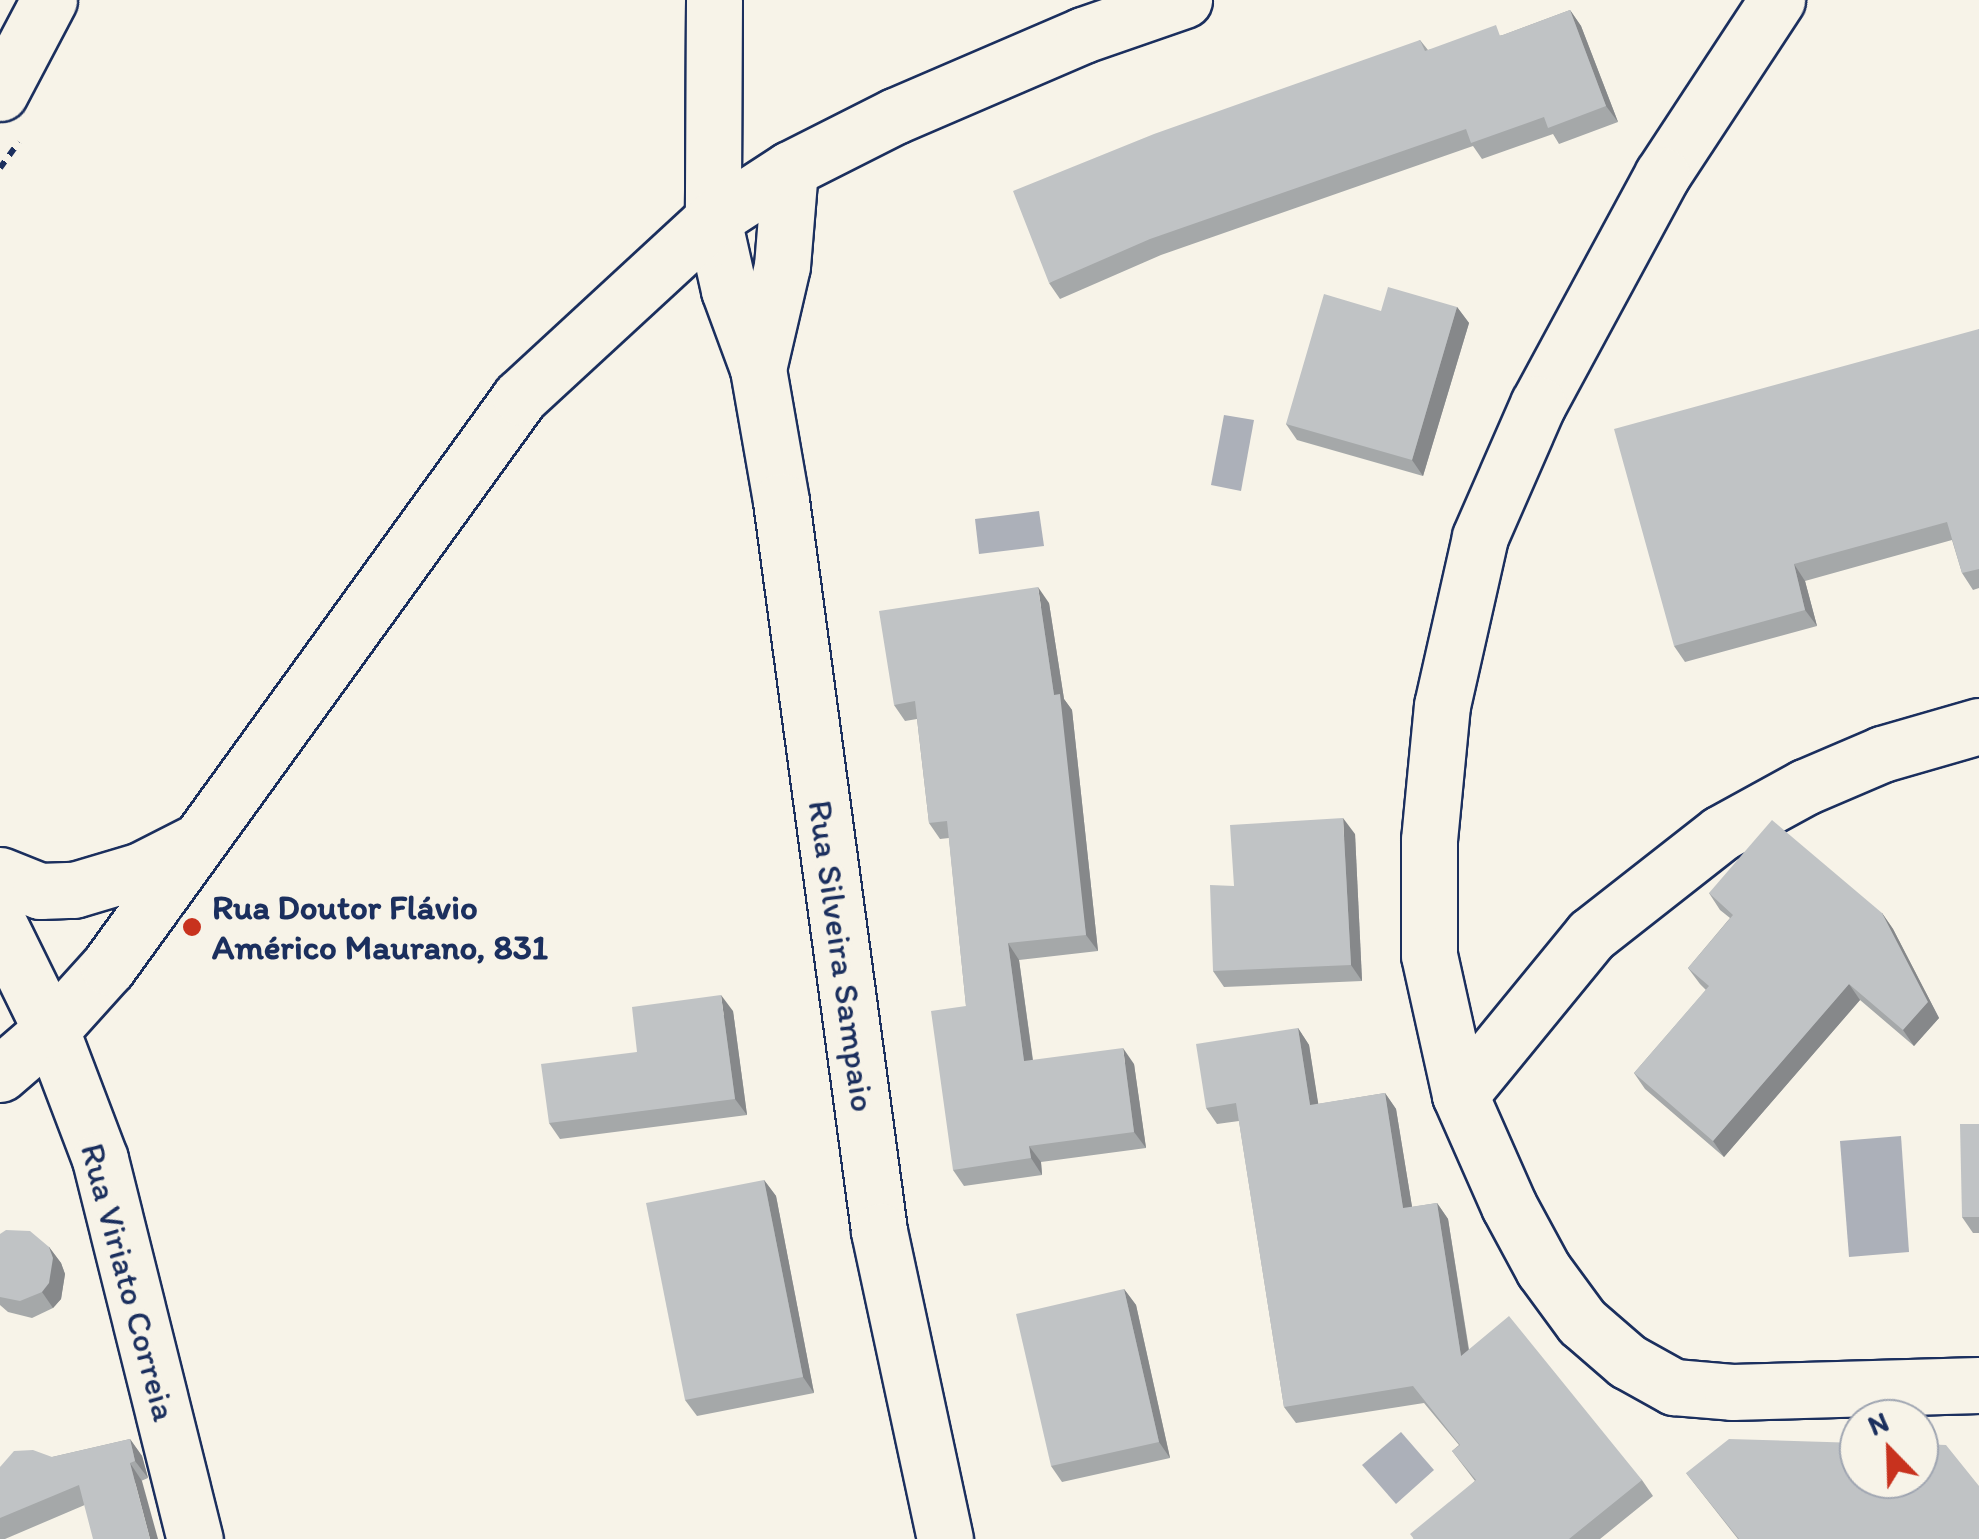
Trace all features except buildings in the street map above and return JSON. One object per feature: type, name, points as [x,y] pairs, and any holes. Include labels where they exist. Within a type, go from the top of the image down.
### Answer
[{"type":"street","points":[[0,93],[49,0]]},
{"type":"street","name":"Rua Silveira Sampaio","points":[[714,0],[713,219],[728,290],[758,369],[781,501],[879,1231],[946,1539]]},
{"type":"street","points":[[0,1074],[51,1030],[108,966],[520,398],[713,219],[790,170],[895,116],[1083,35],[1184,0]]},
{"type":"street","points":[[1777,0],[1662,174],[1538,404],[1480,537],[1442,705],[1429,840],[1429,954],[1460,1095],[1543,1269],[1582,1322],[1627,1360],[1674,1386],[1732,1392],[1979,1385]]},
{"type":"street","name":"Rua Silveira Sampaio","points":[[758,369],[782,266],[790,170]]},
{"type":"street","points":[[1460,1095],[1591,935],[1721,833],[1806,787],[1882,754],[1979,726]]},
{"type":"street","points":[[0,875],[40,891],[74,890],[141,870],[196,842]]},
{"type":"street","name":"Rua Viriato Correia","points":[[0,926],[51,1030],[100,1159],[195,1539]]},
{"type":"shaded area","points":[[1224,415],[1254,420],[1241,491],[1211,485]]},
{"type":"shaded area","points":[[1039,511],[1044,546],[979,554],[975,519]]},
{"type":"shaded area","points":[[1901,1136],[1909,1252],[1849,1257],[1840,1141]]},
{"type":"shaded area","points":[[1401,1432],[1434,1470],[1396,1504],[1362,1465]]},
{"type":"place","name":"Rua Doutor Flávio Américo Maurano, 831","points":[[192,927]]}]
